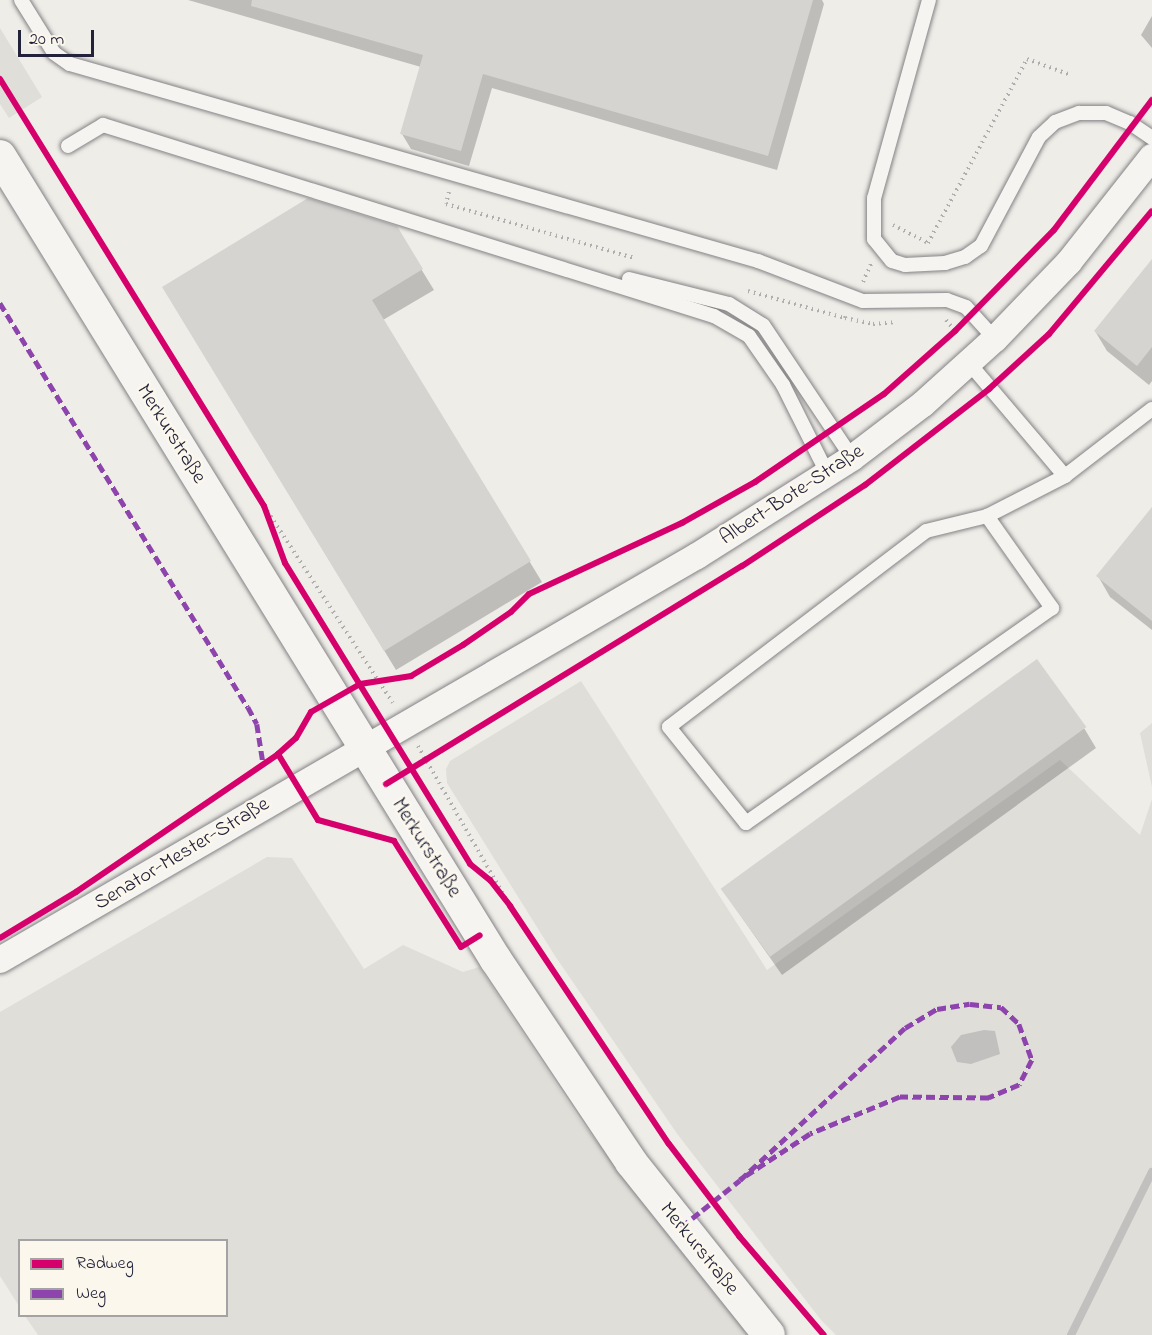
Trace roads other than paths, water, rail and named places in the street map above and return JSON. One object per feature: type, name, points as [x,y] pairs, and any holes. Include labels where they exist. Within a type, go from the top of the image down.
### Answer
[{"type":"street","name":"Merkurstraße","points":[[0,156],[496,960],[631,1162],[769,1335]]},
{"type":"street","name":"Albert-Bote-Straße","points":[[364,748],[697,556],[852,458],[923,404],[995,339],[1069,262],[1152,157]]},
{"type":"street","name":"Senator-Mester-Straße","points":[[0,960],[364,748]]},
{"type":"lane","points":[[21,0],[54,54],[70,64],[758,261],[855,298],[883,303],[947,300],[966,307],[995,339]]},
{"type":"lane","points":[[929,0],[873,198],[874,239],[879,248],[892,261],[905,265],[945,263],[965,257],[981,246],[1039,137],[1054,122],[1079,113],[1106,113],[1130,123],[1152,138]]},
{"type":"lane","points":[[68,146],[103,125],[510,250],[714,316],[749,336],[783,385],[827,474]]},
{"type":"lane","points":[[510,250],[729,304],[763,326],[852,458]]},
{"type":"lane","points":[[969,363],[1065,476]]},
{"type":"lane","points":[[987,516],[1052,608],[746,823],[669,727],[926,531],[987,516],[1065,476],[1152,409]]},
{"type":"waterway","points":[[1071,1335],[1152,1172]]}]
